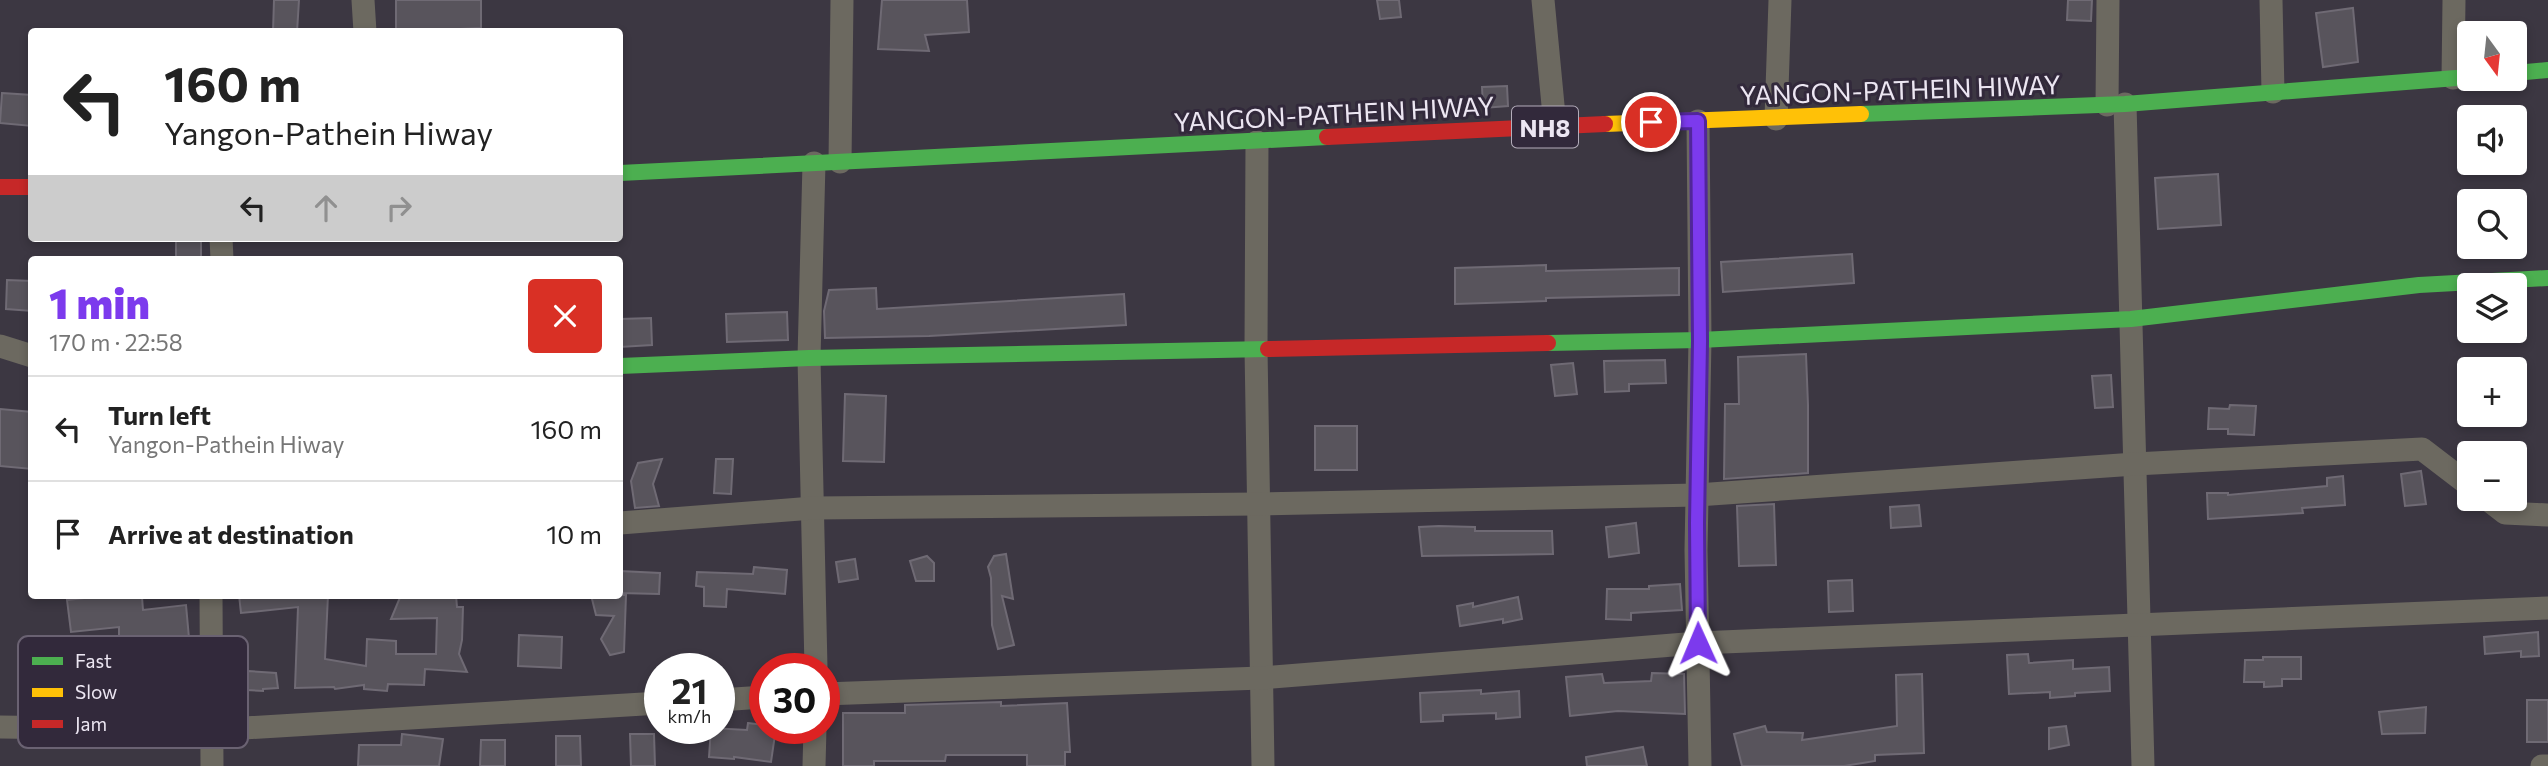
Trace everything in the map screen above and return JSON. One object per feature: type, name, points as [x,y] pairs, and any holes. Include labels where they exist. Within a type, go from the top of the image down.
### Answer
[{"type":"main road","points":[[2527,72],[2548,70]]},
{"type":"main road","name":"YANGON-PATHEIN HIWAY","points":[[623,173],[1555,126],[2116,104],[2457,77]]},
{"type":"main road","points":[[0,187],[28,187]]},
{"type":"main road","points":[[623,366],[809,358],[1700,341],[2131,319],[2419,285],[2548,278]]},
{"type":"street","points":[[363,0],[365,28]]},
{"type":"street","points":[[840,162],[842,0]]},
{"type":"street","points":[[1543,0],[1555,126]]},
{"type":"street","points":[[1776,119],[1780,0]]},
{"type":"street","points":[[2108,0],[2131,319],[2143,766]]},
{"type":"street","points":[[2271,0],[2273,92]]},
{"type":"street","points":[[2454,0],[2457,33]]},
{"type":"street","points":[[1698,121],[1700,341],[1697,495],[1700,766]]},
{"type":"street","points":[[1257,142],[1256,349],[1263,766]]},
{"type":"street","points":[[814,163],[809,358],[816,653]]},
{"type":"street","points":[[0,346],[28,355]]},
{"type":"street","points":[[623,523],[813,508],[1258,504],[1697,495],[2135,464],[2422,449],[2457,476]]},
{"type":"street","points":[[2502,511],[2548,515]]},
{"type":"street","points":[[211,599],[211,636]]},
{"type":"street","points":[[840,693],[1261,678],[1698,643],[2548,608]]},
{"type":"street","points":[[248,728],[644,704]]},
{"type":"street","points":[[0,727],[18,727]]},
{"type":"street","points":[[814,766],[815,744]]},
{"type":"street","points":[[212,748],[212,766]]},
{"type":"street","points":[[2542,766],[2548,766]]},
{"type":"building","points":[[274,0],[299,0],[297,28],[273,28]]},
{"type":"building","points":[[396,0],[481,0],[481,28],[396,28]]},
{"type":"building","points":[[882,0],[967,0],[969,32],[925,35],[929,51],[878,49]]},
{"type":"building","points":[[1377,0],[1399,0],[1401,17],[1380,19]]},
{"type":"building","points":[[2068,0],[2092,0],[2091,21],[2067,20]]},
{"type":"building","points":[[2353,8],[2358,62],[2323,67],[2316,13]]},
{"type":"building","points":[[1507,86],[1508,106],[1483,108],[1482,87]]},
{"type":"building","points":[[2,93],[28,95],[28,126],[0,123]]},
{"type":"building","points":[[2218,174],[2221,225],[2158,229],[2155,178]]},
{"type":"building","points":[[176,242],[201,242],[201,256],[176,256]]},
{"type":"building","points":[[1852,254],[1854,283],[1723,292],[1721,262]]},
{"type":"building","points":[[1546,265],[1546,271],[1679,268],[1679,295],[1546,298],[1546,301],[1455,304],[1455,268]]},
{"type":"building","points":[[7,280],[28,281],[28,311],[6,309]]},
{"type":"building","points":[[876,288],[877,309],[1124,294],[1126,325],[929,336],[825,338],[824,311],[829,290]]},
{"type":"building","points":[[787,312],[788,340],[727,342],[726,314]]},
{"type":"building","points":[[651,318],[652,345],[623,347],[623,319]]},
{"type":"building","points":[[1806,354],[1808,473],[1724,479],[1725,404],[1739,404],[1738,357]]},
{"type":"building","points":[[1665,360],[1666,383],[1629,384],[1629,391],[1605,392],[1604,361]]},
{"type":"building","points":[[1573,363],[1577,394],[1555,396],[1551,365]]},
{"type":"building","points":[[2111,375],[2113,407],[2095,408],[2092,376]]},
{"type":"building","points":[[845,394],[886,396],[884,462],[843,461]]},
{"type":"building","points":[[2230,405],[2256,406],[2254,435],[2228,434],[2228,429],[2208,429],[2209,408],[2229,409]]},
{"type":"building","points":[[0,409],[28,412],[28,469],[0,466]]},
{"type":"building","points":[[1315,426],[1357,426],[1357,470],[1315,470]]},
{"type":"building","points":[[662,459],[653,484],[659,506],[635,508],[631,481],[638,463]]},
{"type":"building","points":[[716,459],[733,459],[731,494],[714,493]]},
{"type":"building","points":[[2421,471],[2426,504],[2405,506],[2401,474]]},
{"type":"building","points":[[2343,476],[2345,505],[2302,508],[2303,513],[2208,519],[2207,493],[2228,495],[2327,486],[2327,478]]},
{"type":"building","points":[[1774,504],[1776,565],[1739,566],[1737,506]]},
{"type":"building","points":[[1919,505],[1921,526],[1891,528],[1890,507]]},
{"type":"building","points":[[1636,523],[1639,553],[1609,557],[1606,527]]},
{"type":"building","points":[[1419,527],[1475,527],[1475,531],[1552,531],[1553,554],[1422,556]]},
{"type":"building","points":[[1006,554],[1013,599],[1002,596],[1014,645],[998,649],[992,625],[991,578],[988,567],[994,556]]},
{"type":"building","points":[[927,556],[934,563],[934,581],[916,581],[910,561]]},
{"type":"building","points":[[855,559],[858,579],[839,582],[836,562]]},
{"type":"building","points":[[754,567],[787,570],[785,594],[727,589],[726,607],[704,606],[704,587],[696,586],[697,572],[753,574]]},
{"type":"building","points":[[623,571],[660,573],[659,594],[623,593]]},
{"type":"building","points":[[1852,580],[1853,611],[1829,612],[1828,581]]},
{"type":"building","points":[[1680,584],[1682,610],[1631,613],[1631,620],[1606,619],[1607,589],[1649,589],[1649,586]]},
{"type":"building","points":[[623,595],[626,595],[624,652],[610,655],[601,639],[614,616],[596,615],[592,599],[623,599]]},
{"type":"building","points":[[1518,597],[1522,619],[1503,623],[1503,619],[1460,626],[1457,606],[1473,603],[1473,607]]},
{"type":"building","points":[[142,599],[143,610],[186,605],[189,636],[119,636],[119,627],[71,632],[67,600]]},
{"type":"building","points":[[239,599],[328,599],[325,659],[366,666],[367,639],[396,641],[396,654],[436,654],[437,618],[391,619],[399,599],[456,599],[457,607],[463,607],[459,654],[467,672],[425,669],[424,685],[388,684],[387,691],[364,689],[364,685],[335,689],[295,688],[298,607],[241,613]]},
{"type":"building","points":[[2538,632],[2539,656],[2521,657],[2521,651],[2485,654],[2484,637]]},
{"type":"building","points":[[519,635],[562,637],[561,668],[518,666]]},
{"type":"building","points":[[2028,654],[2029,663],[2073,660],[2073,669],[2109,667],[2110,691],[2050,698],[2050,692],[2009,694],[2007,655]]},
{"type":"building","points":[[2263,657],[2301,657],[2301,679],[2282,679],[2282,686],[2264,687],[2264,682],[2244,682],[2245,660],[2263,660]]},
{"type":"building","points":[[248,671],[276,673],[278,688],[248,690]]},
{"type":"building","points":[[1652,673],[1684,674],[1685,714],[1618,711],[1570,716],[1566,677],[1602,674],[1604,683],[1651,681]]},
{"type":"building","points":[[1922,674],[1924,753],[1875,755],[1875,761],[1844,766],[1742,766],[1734,734],[1765,726],[1767,732],[1803,733],[1802,740],[1897,726],[1896,675]]},
{"type":"building","points":[[1481,690],[1481,694],[1519,691],[1520,717],[1496,719],[1496,713],[1443,715],[1443,721],[1421,722],[1420,693]]},
{"type":"building","points":[[2527,700],[2548,700],[2548,742],[2527,742]]},
{"type":"building","points":[[1001,702],[1001,706],[1067,703],[1070,752],[1065,752],[1065,766],[1027,766],[1027,755],[946,755],[945,761],[874,761],[874,766],[843,766],[843,713],[905,713],[905,705]]},
{"type":"building","points":[[2426,707],[2425,733],[2382,734],[2379,712]]},
{"type":"building","points":[[749,723],[749,744],[774,744],[771,762],[709,757],[710,744],[735,744],[735,729],[747,730]]},
{"type":"building","points":[[2066,726],[2069,745],[2049,749],[2049,728]]},
{"type":"building","points":[[402,734],[443,739],[439,766],[358,766],[359,745],[401,745]]},
{"type":"building","points":[[630,734],[644,734],[644,744],[654,744],[655,766],[631,766]]},
{"type":"building","points":[[556,736],[580,736],[581,766],[556,766]]},
{"type":"building","points":[[481,740],[505,740],[505,766],[480,766]]},
{"type":"building","points":[[1643,747],[1647,766],[1587,766],[1586,757]]},
{"type":"traffic: fast","points":[[2527,72],[2548,70]]},
{"type":"traffic: fast","points":[[1861,114],[2125,104],[2457,78]]},
{"type":"traffic: fast","points":[[623,173],[1327,137]]},
{"type":"traffic: fast","points":[[1548,343],[1700,340],[2131,319],[2419,285],[2548,278]]},
{"type":"traffic: fast","points":[[623,366],[809,358],[1268,349]]},
{"type":"traffic: slow","points":[[1605,124],[1861,114]]},
{"type":"traffic: jam","points":[[1327,137],[1605,124]]},
{"type":"traffic: jam","points":[[0,187],[28,187]]},
{"type":"traffic: jam","points":[[1268,349],[1548,343]]},
{"type":"route","points":[[1651,122],[1698,121],[1698,643]]}]
